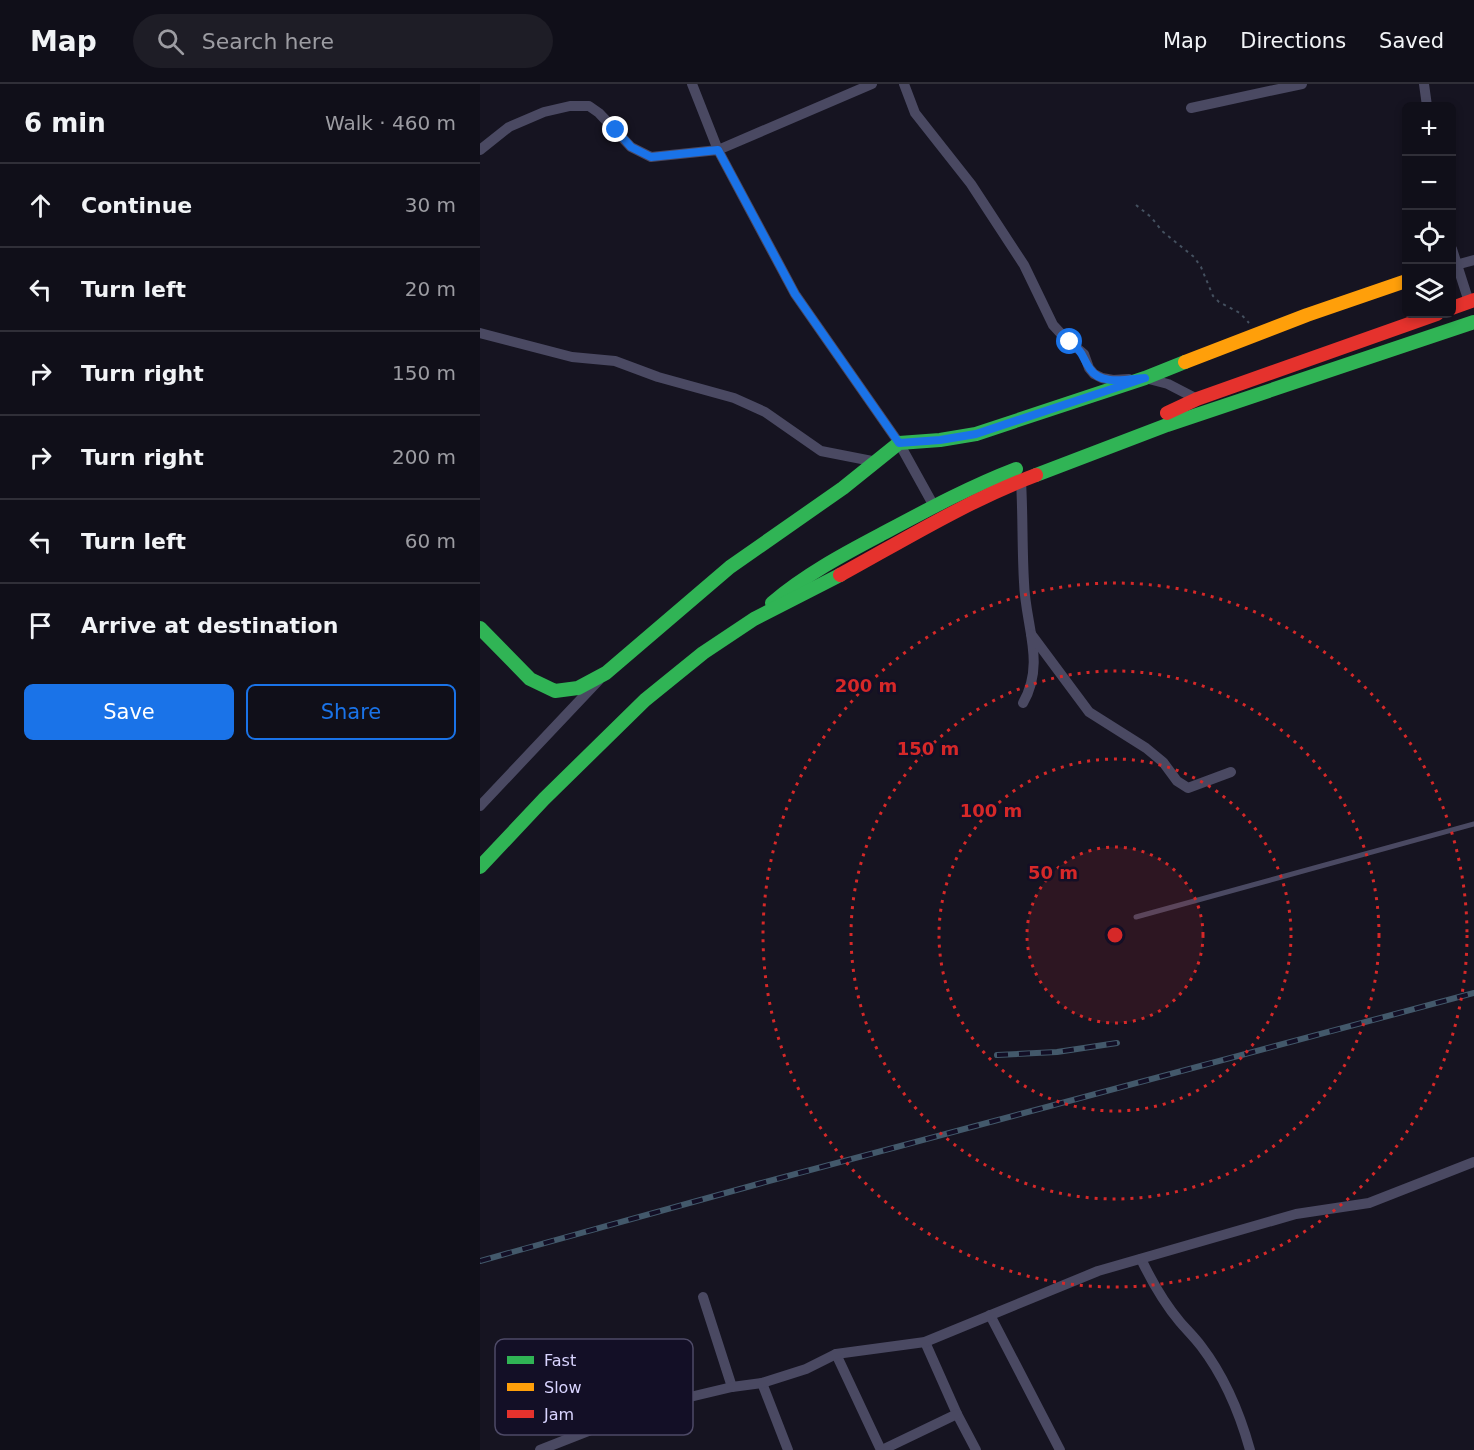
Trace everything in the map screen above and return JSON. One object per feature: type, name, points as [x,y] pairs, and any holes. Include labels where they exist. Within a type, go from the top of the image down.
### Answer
[{"type":"main road","points":[[481,632],[530,679],[555,691],[578,688],[606,673],[730,567],[843,488],[899,443],[976,434],[1145,378],[1307,315],[1402,283]]},
{"type":"main road","points":[[1456,307],[1471,301]]},
{"type":"main road","points":[[754,619],[784,591],[819,568],[934,506],[1004,473],[1164,414],[1197,399],[1426,318]]},
{"type":"main road","points":[[480,867],[544,798],[645,700],[703,653],[754,619],[796,599],[941,519],[1021,481],[1167,425],[1474,322]]},
{"type":"street","points":[[692,84],[718,150],[795,294],[899,443],[941,519]]},
{"type":"street","points":[[480,150],[509,127],[544,112],[570,106],[589,106],[599,113],[631,147],[651,157],[718,150],[872,84]]},
{"type":"street","points":[[904,84],[915,113],[971,184],[1024,265],[1053,325],[1083,354],[1094,374],[1113,380],[1145,378],[1168,384],[1197,399]]},
{"type":"street","points":[[1191,108],[1298,84]]},
{"type":"street","points":[[1424,84],[1426,102]]},
{"type":"street","points":[[1456,264],[1474,260]]},
{"type":"street","points":[[1456,269],[1471,301]]},
{"type":"street","points":[[480,333],[572,357],[615,361],[658,377],[734,398],[765,412],[821,451],[877,462]]},
{"type":"street","points":[[1021,481],[1023,584],[1035,668],[1031,689],[1023,703]]},
{"type":"street","points":[[1031,634],[1089,712],[1146,748],[1163,762],[1177,781],[1188,788],[1231,772]]},
{"type":"street","points":[[480,806],[606,673]]},
{"type":"street","points":[[693,1396],[762,1383],[806,1369],[836,1354],[925,1341],[1098,1271],[1296,1214],[1369,1203],[1474,1162]]},
{"type":"street","points":[[1141,1259],[1152,1283],[1166,1304],[1202,1347],[1221,1378],[1237,1411],[1250,1450]]},
{"type":"street","points":[[703,1297],[732,1387]]},
{"type":"street","points":[[990,1315],[1060,1450]]},
{"type":"street","points":[[925,1341],[957,1414],[976,1450]]},
{"type":"street","points":[[836,1354],[882,1450],[957,1414]]},
{"type":"street","points":[[762,1383],[788,1450]]},
{"type":"street","points":[[540,1450],[578,1435]]},
{"type":"lane","points":[[1136,917],[1474,824]]},
{"type":"path","points":[[1136,205],[1151,217],[1162,231],[1194,257],[1201,267],[1213,296],[1219,302],[1240,313],[1248,321],[1252,338]]},
{"type":"railway","points":[[480,1261],[758,1184],[1474,993]]},
{"type":"railway","points":[[997,1055],[1057,1052],[1117,1043]]},
{"type":"traffic: fast","points":[[1036,475],[1167,425],[1474,322]]},
{"type":"traffic: fast","points":[[480,628],[530,679],[555,691],[578,688],[606,673],[730,567],[843,488],[899,443],[976,434],[1145,378],[1185,362]]},
{"type":"traffic: fast","points":[[772,603],[811,574],[852,550],[947,500],[1016,469]]},
{"type":"traffic: fast","points":[[480,867],[544,799],[645,700],[703,653],[754,619],[840,575]]},
{"type":"traffic: slow","points":[[1185,362],[1307,315],[1402,282]]},
{"type":"traffic: jam","points":[[1456,307],[1474,300]]},
{"type":"traffic: jam","points":[[1167,413],[1197,399],[1426,318]]},
{"type":"traffic: jam","points":[[840,575],[961,509],[1036,475]]},
{"type":"route","points":[[616,130],[631,147],[651,157],[718,150],[795,294],[899,443],[976,434],[1145,378],[1113,380],[1102,378],[1094,374],[1083,354],[1070,342]]}]
